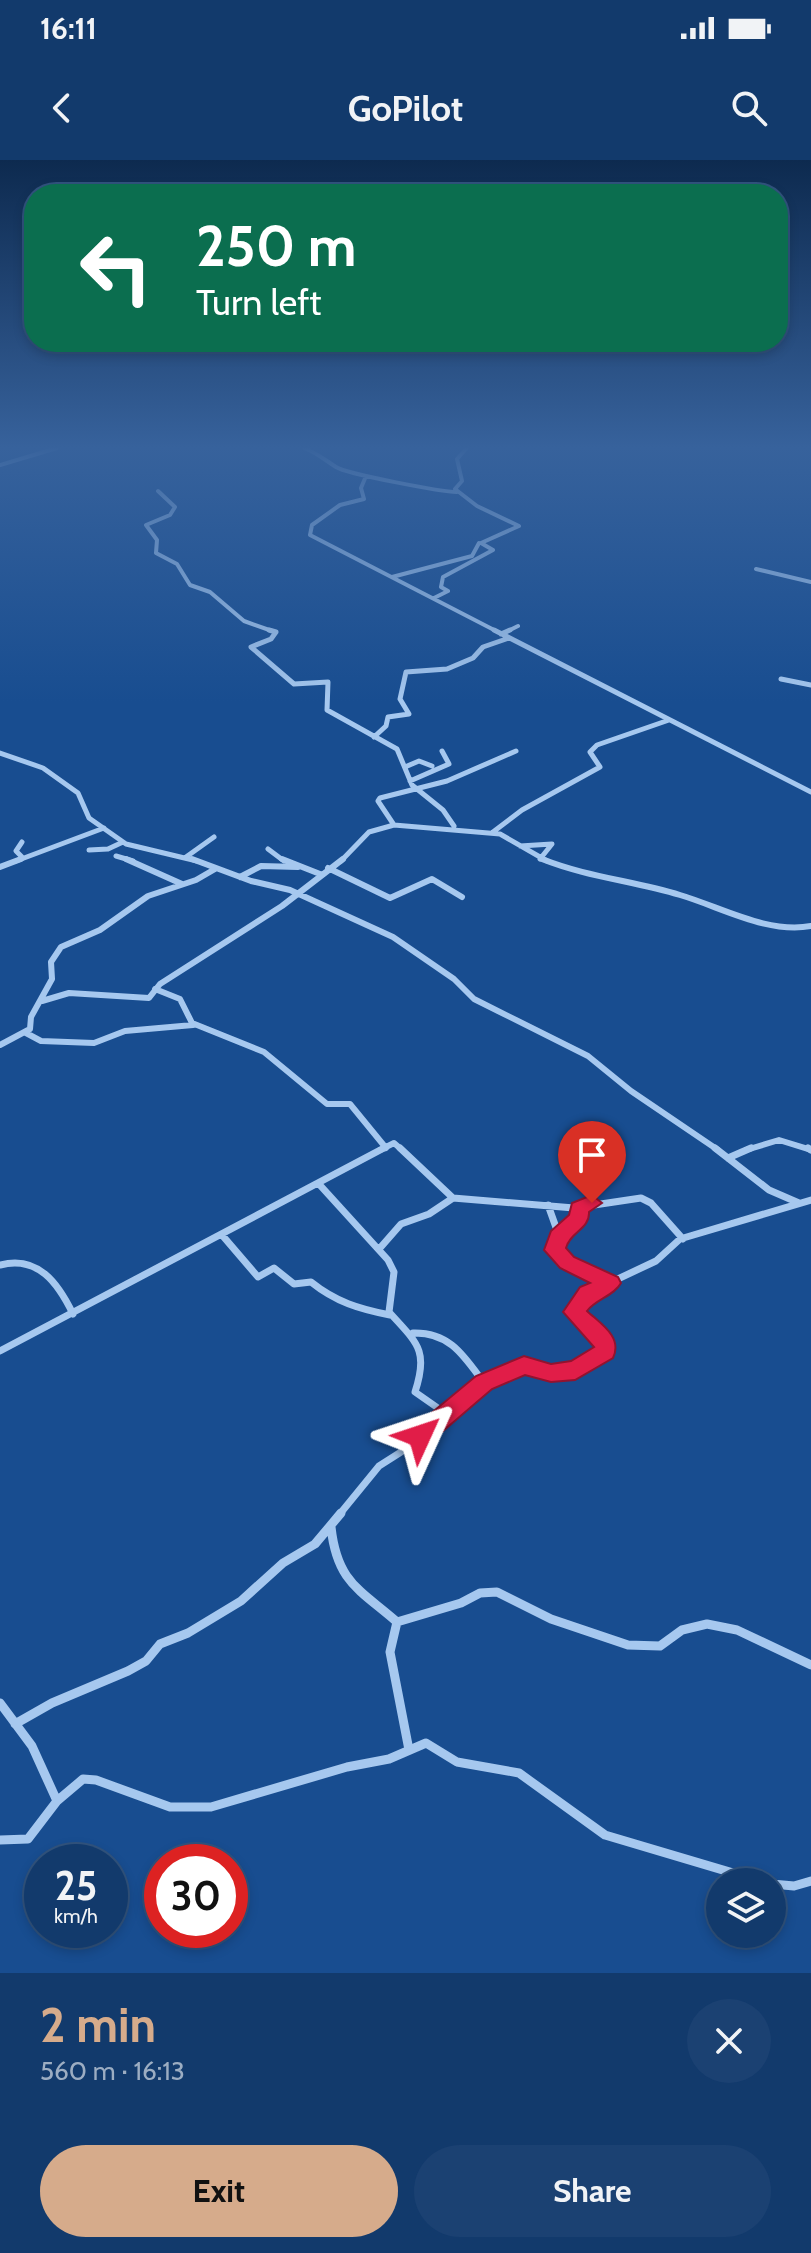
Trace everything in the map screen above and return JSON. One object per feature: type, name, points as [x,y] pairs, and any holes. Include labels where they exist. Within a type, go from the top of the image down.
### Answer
[{"type":"street","points":[[152,533],[157,540],[156,553],[177,564],[190,585],[210,592],[244,621],[276,632],[271,639],[251,647],[294,684],[327,681],[327,710],[397,749],[412,784],[443,810],[457,828]]},
{"type":"street","points":[[310,533],[811,792]]},
{"type":"street","points":[[434,598],[448,591],[441,587],[443,577],[493,550],[482,543],[505,533]]},
{"type":"street","points":[[392,577],[472,556],[479,543]]},
{"type":"street","points":[[756,569],[811,582]]},
{"type":"street","points":[[501,634],[518,626]]},
{"type":"street","points":[[374,737],[386,726],[388,717],[409,714],[400,699],[406,672],[447,669],[473,658],[483,647],[509,638]]},
{"type":"street","points":[[781,679],[811,685]]},
{"type":"street","points":[[492,833],[522,810],[601,766],[590,752],[597,745],[669,720]]},
{"type":"street","points":[[394,825],[378,799],[448,765],[441,755],[442,751]]},
{"type":"street","points":[[412,784],[447,781],[516,751]]},
{"type":"street","points":[[0,753],[43,768],[78,793],[89,818],[131,847],[186,857],[240,877],[298,893],[393,937],[454,979],[478,1002],[588,1056],[631,1091],[682,1123],[776,1194],[799,1203]]},
{"type":"street","points":[[405,767],[419,761],[432,766]]},
{"type":"street","points":[[42,1001],[55,992],[147,999],[155,989],[298,893],[350,854],[369,832],[394,825],[492,833],[540,859],[584,875],[680,895],[719,911],[794,929],[811,926]]},
{"type":"street","points":[[0,866],[104,828]]},
{"type":"street","points":[[186,857],[214,837]]},
{"type":"street","points":[[22,842],[16,851],[22,857]]},
{"type":"street","points":[[89,850],[108,849],[123,842]]},
{"type":"street","points":[[520,846],[552,844],[553,847],[540,859]]},
{"type":"street","points":[[268,849],[298,867],[320,874]]},
{"type":"street","points":[[116,856],[148,866],[182,884]]},
{"type":"street","points":[[240,877],[261,866],[298,867]]},
{"type":"street","points":[[0,1045],[26,1033],[52,979],[51,962],[61,947],[100,930],[148,896],[218,868]]},
{"type":"street","points":[[328,868],[390,898],[432,879],[462,897]]},
{"type":"street","points":[[155,989],[180,999],[184,1015],[195,1024],[229,1042],[251,1045],[267,1054],[299,1076],[327,1104],[350,1104],[386,1148]]},
{"type":"street","points":[[26,1033],[41,1041],[94,1043],[125,1031],[195,1024]]},
{"type":"street","points":[[728,1158],[776,1138],[793,1139],[811,1150]]},
{"type":"street","points":[[0,1351],[289,1202],[394,1143],[400,1145],[438,1188],[453,1198],[579,1208],[592,1203],[612,1205],[641,1198],[651,1203],[683,1239]]},
{"type":"street","points":[[318,1183],[380,1248],[394,1272],[390,1315]]},
{"type":"street","points":[[380,1248],[401,1224],[429,1214],[453,1198]]},
{"type":"street","points":[[15,1724],[52,1703],[146,1661],[160,1644],[188,1633],[241,1601],[273,1571],[315,1544],[331,1527],[346,1502],[362,1490],[379,1466],[412,1445],[445,1413],[484,1383],[524,1366],[556,1373],[575,1370],[598,1359],[608,1346],[574,1312],[588,1293],[656,1261],[683,1239],[738,1225],[811,1200]]},
{"type":"street","points":[[548,1205],[558,1237],[555,1250],[560,1258],[610,1283]]},
{"type":"street","points":[[558,1237],[580,1218],[579,1208]]},
{"type":"street","points":[[222,1235],[258,1277],[274,1268],[294,1284],[311,1282],[328,1296],[354,1308],[390,1315],[413,1333],[422,1359],[415,1392],[445,1413]]},
{"type":"street","points":[[0,1265],[16,1260],[41,1268],[53,1280],[73,1314]]},
{"type":"street","points":[[413,1333],[433,1331],[446,1337],[484,1383]]},
{"type":"street","points":[[331,1527],[331,1541],[344,1580],[397,1622]]},
{"type":"street","points":[[397,1622],[461,1603],[480,1593],[497,1592],[551,1619],[628,1645],[660,1646],[682,1630],[707,1624],[721,1625],[811,1665]]},
{"type":"street","points":[[397,1622],[390,1652],[409,1750]]},
{"type":"street","points":[[0,1703],[32,1746],[57,1801]]},
{"type":"street","points":[[0,1840],[28,1839],[71,1786],[89,1779],[170,1807],[211,1807],[347,1767],[389,1759],[431,1743],[457,1762],[519,1773],[605,1835],[716,1868]]},
{"type":"street","points":[[786,1885],[811,1881]]},
{"type":"route","points":[[420,1436],[484,1383],[524,1366],[551,1373],[575,1370],[587,1366],[605,1351],[608,1346],[606,1342],[574,1312],[588,1293],[610,1283],[567,1263],[555,1250],[558,1237],[580,1218],[579,1208],[592,1203]]}]
